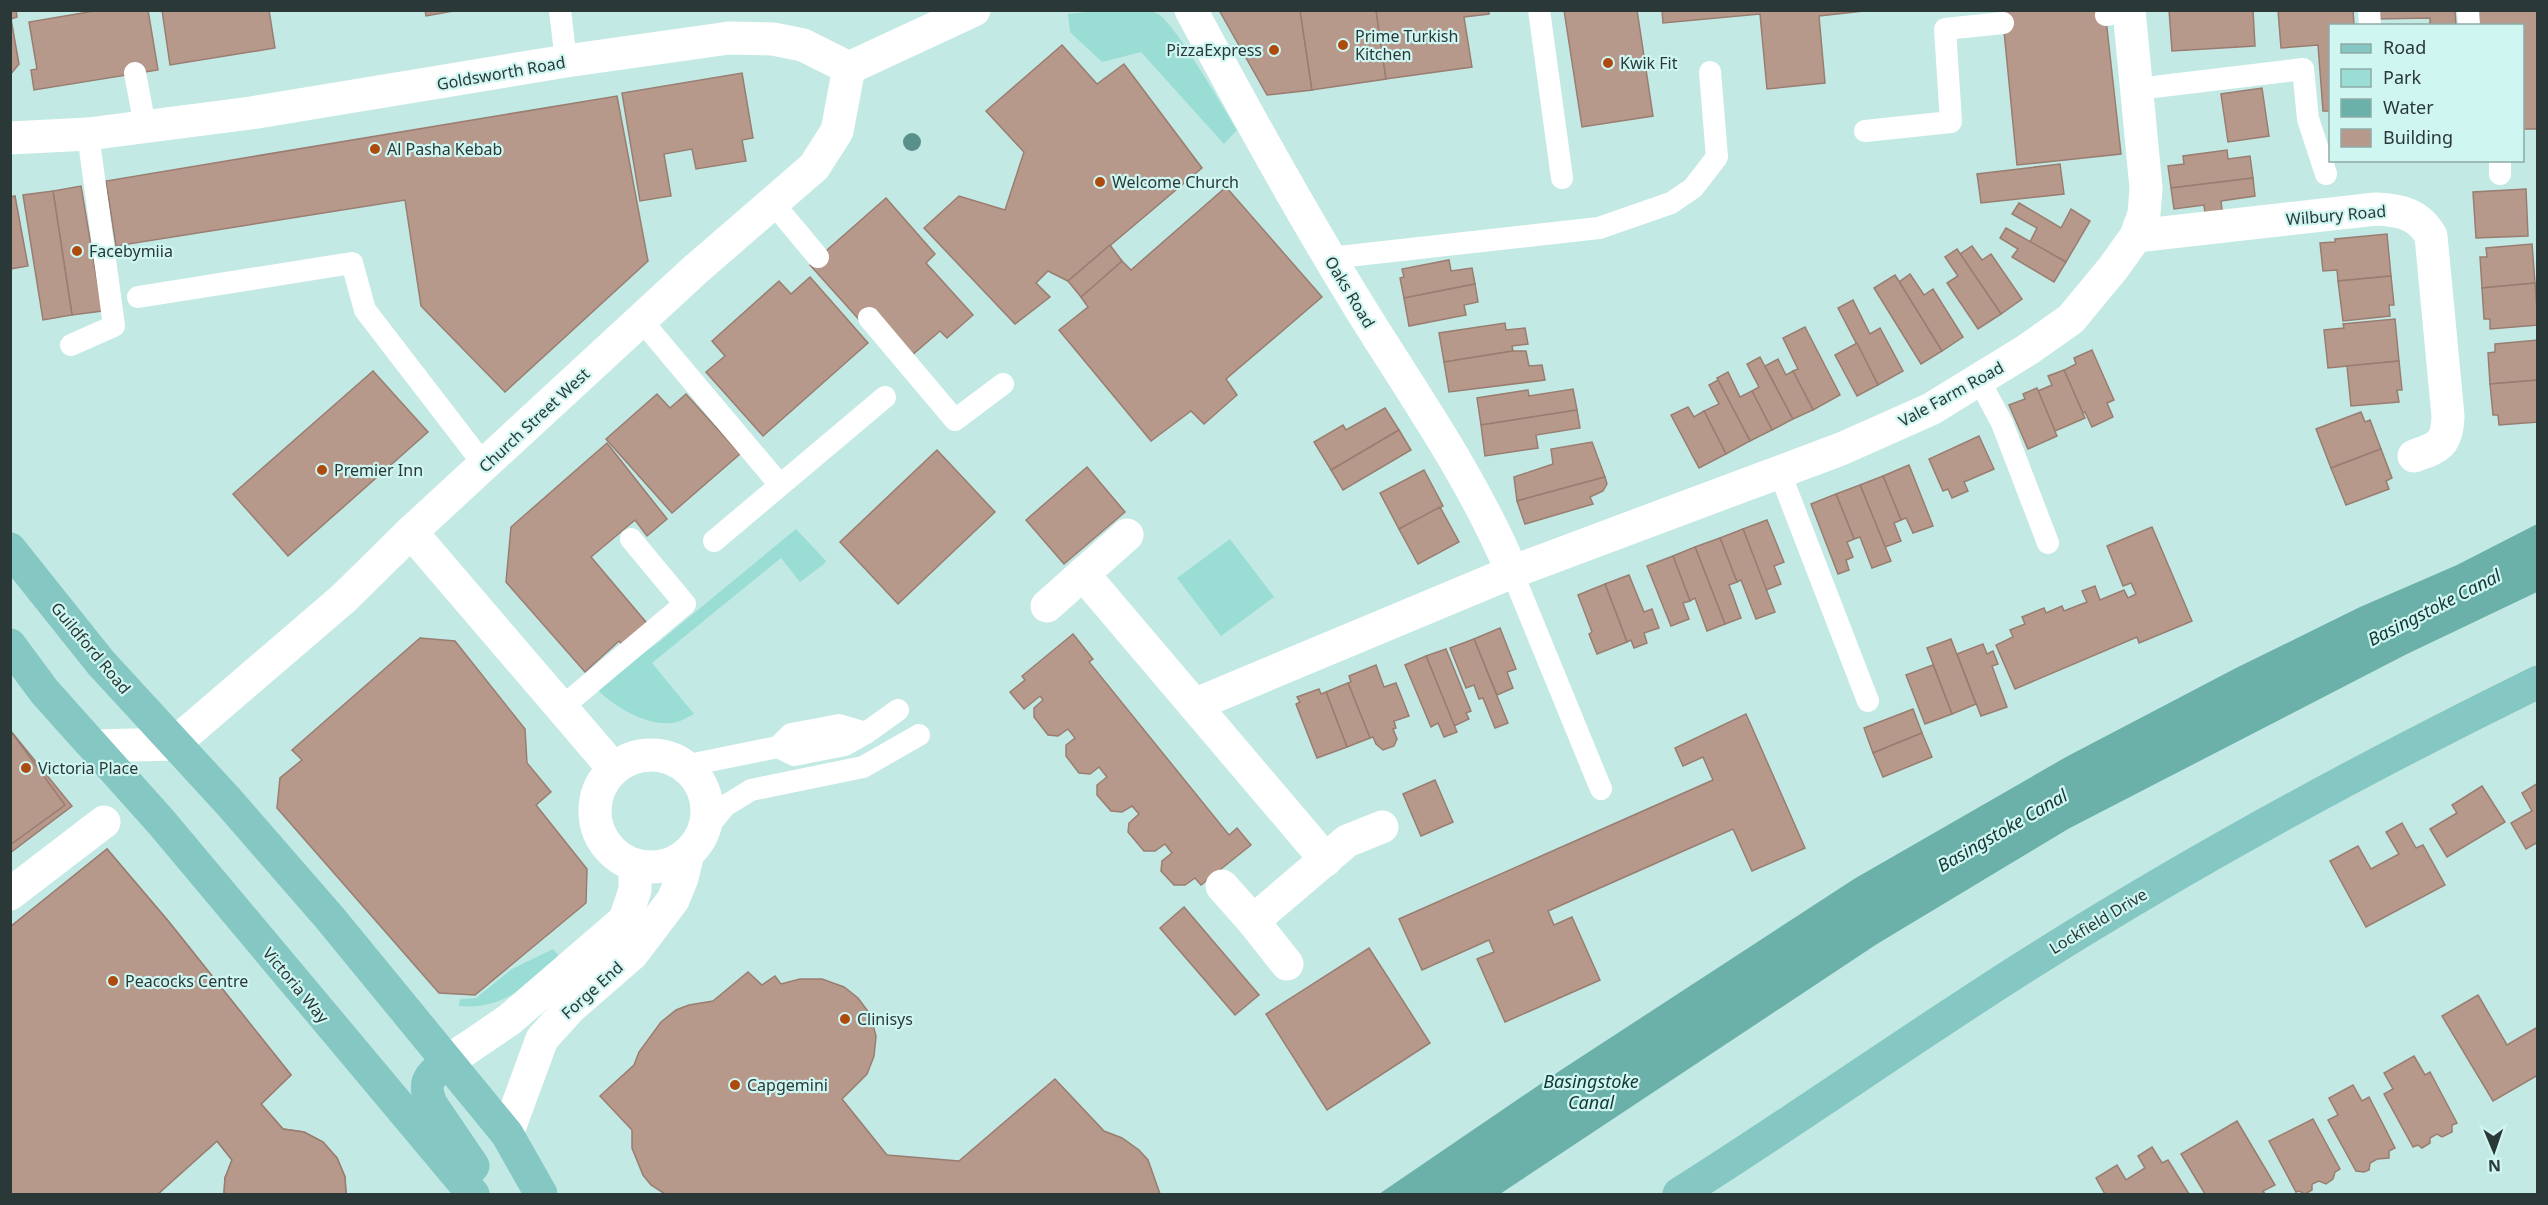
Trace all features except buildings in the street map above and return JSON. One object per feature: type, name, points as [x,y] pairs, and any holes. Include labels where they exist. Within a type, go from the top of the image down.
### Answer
[{"type":"main road","name":"Guildford Road","points":[[10,549],[101,663],[174,744]]},
{"type":"main road","points":[[10,645],[44,691],[93,746]]},
{"type":"main road","name":"Lockfield Drive","points":[[1679,1194],[1916,1036],[2165,880],[2347,779],[2538,682]]},
{"type":"main road","points":[[174,744],[228,801],[329,917],[507,1134],[541,1194]]},
{"type":"main road","name":"Victoria Way","points":[[93,746],[162,823],[473,1194]]},
{"type":"main road","points":[[447,1062],[430,1077],[426,1086],[428,1095],[431,1104],[484,1181],[487,1194]]},
{"type":"street","points":[[849,68],[974,10]]},
{"type":"street","name":"Oaks Road","points":[[1191,10],[1262,142],[1329,258],[1485,510],[1512,572]]},
{"type":"street","name":"Vale Farm Road","points":[[1194,705],[1512,572],[1780,473],[1886,430],[1930,409],[1979,380],[2071,319],[2136,236],[2144,214],[2146,188],[2137,89],[2122,12]]},
{"type":"street","name":"Goldsworth Road","points":[[10,138],[88,134],[251,113],[566,61],[729,38],[773,39],[803,45],[849,68]]},
{"type":"street","name":"Church Street West","points":[[174,744],[344,598],[411,532],[695,270],[814,167],[837,131],[849,68]]},
{"type":"street","name":"Wilbury Road","points":[[2136,236],[2376,210],[2396,210],[2410,214],[2419,221],[2431,236],[2448,416],[2444,440],[2436,448],[2414,456]]},
{"type":"street","points":[[411,532],[614,769]]},
{"type":"street","points":[[1047,606],[1127,535]]},
{"type":"street","points":[[1083,574],[1326,860]]},
{"type":"street","points":[[93,746],[174,744]]},
{"type":"street","points":[[684,766],[667,757],[649,755],[630,759],[614,769],[600,790],[595,815],[599,831],[607,846],[620,858],[635,865],[663,866],[695,844]]},
{"type":"street","name":"Forge End","points":[[507,1134],[542,1040],[572,1007],[632,954],[673,900],[707,815],[705,796],[698,779],[684,766]]},
{"type":"street","points":[[10,894],[104,822]]},
{"type":"street","points":[[1253,921],[1347,841],[1382,827]]},
{"type":"street","name":"Forge End","points":[[447,1062],[509,1020],[625,920],[635,890],[635,865]]},
{"type":"street","points":[[1222,886],[1287,964]]},
{"type":"lane","points":[[560,10],[566,61]]},
{"type":"lane","points":[[1539,10],[1562,178]]},
{"type":"lane","points":[[1864,131],[1951,122],[1945,29],[2003,23]]},
{"type":"lane","points":[[2137,89],[2303,69],[2308,119],[2326,174]]},
{"type":"lane","points":[[1329,258],[1599,228],[1671,203],[1693,188],[1717,157],[1710,72]]},
{"type":"lane","points":[[135,73],[145,126]]},
{"type":"lane","points":[[71,345],[114,326],[88,134]]},
{"type":"lane","points":[[774,203],[818,257]]},
{"type":"lane","points":[[138,297],[352,263],[365,310],[485,466]]},
{"type":"lane","points":[[869,318],[955,420],[1003,384]]},
{"type":"lane","points":[[642,321],[780,485]]},
{"type":"lane","points":[[1979,380],[2002,423],[2048,543]]},
{"type":"lane","points":[[714,541],[885,397]]},
{"type":"lane","points":[[1780,473],[1868,701]]},
{"type":"lane","points":[[561,708],[685,604],[631,539]]},
{"type":"lane","points":[[1512,572],[1601,789]]},
{"type":"lane","points":[[684,766],[778,747],[794,755],[846,745],[866,734],[898,710]]},
{"type":"lane","points":[[695,844],[725,806],[752,790],[863,766],[919,735]]},
{"type":"green space","points":[[1144,10],[1158,14],[1165,20],[1187,49],[1237,130],[1224,144],[1141,52],[1102,62],[1070,32],[1068,14]]},
{"type":"green space","points":[[796,529],[826,561],[824,564],[800,582],[781,558],[652,663],[694,714],[674,723],[661,723],[640,718],[610,701],[595,687],[659,642]]},
{"type":"green space","points":[[1230,539],[1274,597],[1221,636],[1177,578]]},
{"type":"green space","points":[[553,949],[560,957],[514,993],[490,1004],[459,1006],[460,999],[476,998],[512,969]]},
{"type":"water","name":"Basingstoke Canal","points":[[2537,524],[2537,592],[2405,655],[2068,829],[1877,944],[1500,1194],[1379,1194],[1561,1070],[1854,879],[2066,757],[2236,668],[2360,607],[2457,565]]},
{"type":"place","name":"Prime Turkish Kitchen","points":[[1343,45]]},
{"type":"place","name":"PizzaExpress","points":[[1274,50]]},
{"type":"place","name":"Kwik Fit","points":[[1608,63]]},
{"type":"place","name":"Al Pasha Kebab","points":[[375,149]]},
{"type":"place","name":"Welcome Church","points":[[1100,182]]},
{"type":"place","name":"Facebymiia","points":[[77,251]]},
{"type":"place","name":"Premier Inn","points":[[322,470]]},
{"type":"place","name":"Victoria Place","points":[[26,768]]},
{"type":"place","name":"Peacocks Centre","points":[[113,981]]},
{"type":"place","name":"Clinisys","points":[[845,1019]]},
{"type":"place","name":"Capgemini","points":[[735,1085]]}]
